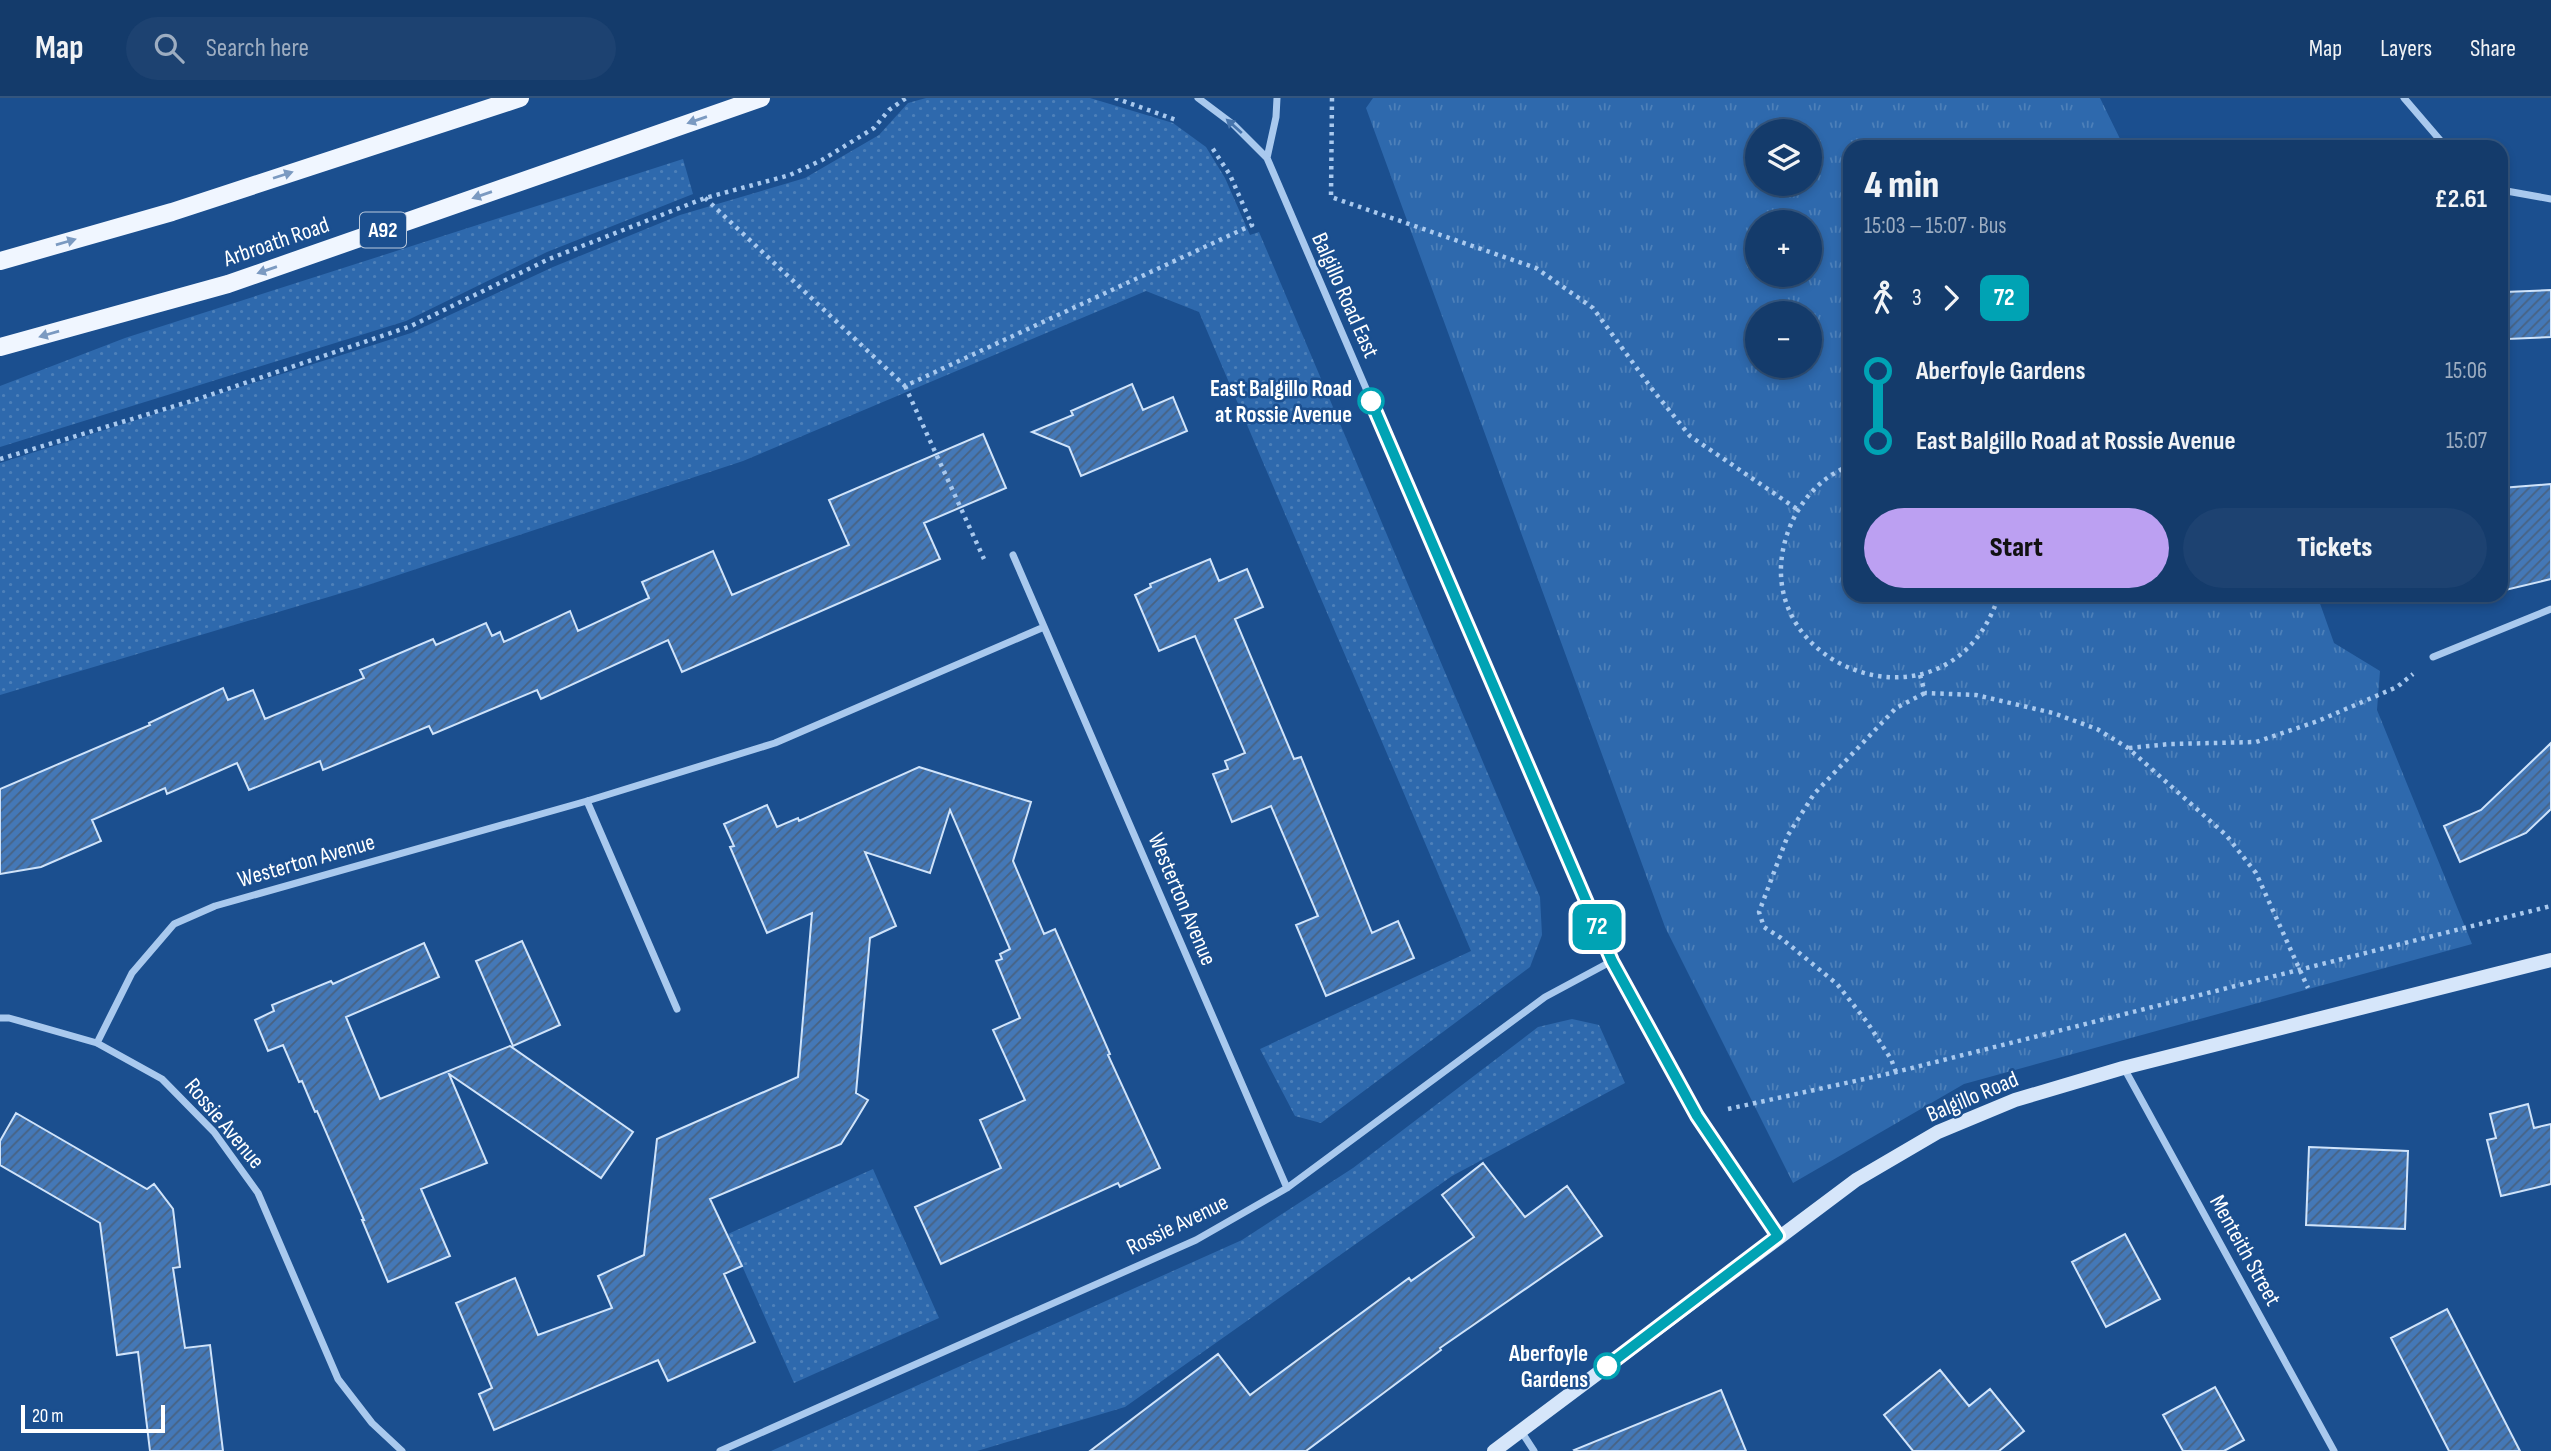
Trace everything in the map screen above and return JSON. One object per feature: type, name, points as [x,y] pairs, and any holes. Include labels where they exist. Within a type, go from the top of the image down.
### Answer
[{"type":"main road","points":[[0,261],[172,212],[520,98]]},
{"type":"main road","name":"Arbroath Road","points":[[0,347],[228,284],[761,98]]},
{"type":"street","name":"Balgillo Road East","points":[[1198,98],[1234,125],[1267,158],[1612,961],[1697,1116],[1778,1236]]},
{"type":"street","points":[[1267,158],[1276,117],[1277,98]]},
{"type":"street","points":[[2404,98],[2440,140]]},
{"type":"street","points":[[2508,191],[2551,199]]},
{"type":"street","name":"Westerton Avenue","points":[[1013,555],[1287,1188]]},
{"type":"street","points":[[2433,657],[2551,609]]},
{"type":"street","name":"Westerton Avenue","points":[[97,1043],[132,973],[173,924],[215,905],[587,801],[775,743],[1044,627]]},
{"type":"street","points":[[587,801],[677,1009]]},
{"type":"street","name":"Balgillo Road","points":[[1494,1451],[1778,1236],[1856,1180],[1938,1132],[2015,1100],[2123,1068],[2551,960]]},
{"type":"street","name":"Rossie Avenue","points":[[720,1451],[1195,1240],[1287,1188],[1545,997],[1612,961]]},
{"type":"street","name":"Rossie Avenue","points":[[0,1018],[9,1018],[97,1043],[162,1079],[214,1132],[258,1193],[338,1379],[372,1423],[402,1451]]},
{"type":"street","name":"Menteith Street","points":[[2123,1068],[2334,1451]]},
{"type":"street","points":[[1521,1431],[1534,1451]]},
{"type":"path","points":[[0,459],[198,399],[411,326],[549,259],[705,198],[790,175],[822,160],[874,128],[890,110],[906,98]]},
{"type":"path","points":[[1115,98],[1175,119],[1184,125]]},
{"type":"path","points":[[1332,98],[1331,197],[1536,268],[1593,308],[1690,436],[1797,509]]},
{"type":"path","points":[[905,386],[1252,225],[1230,175],[1210,144]]},
{"type":"path","points":[[705,198],[905,386],[987,566],[1013,555]]},
{"type":"path","points":[[1843,468],[1816,487],[1797,509],[1784,540],[1781,572],[1787,604],[1803,634],[1826,657],[1855,672],[1888,678],[1920,675],[1943,666],[1963,652],[1980,635],[1997,602]]},
{"type":"path","points":[[2128,748],[2170,744],[2256,743],[2318,721],[2398,687],[2433,657]]},
{"type":"path","points":[[1920,675],[1925,693]]},
{"type":"path","points":[[1896,1072],[1891,1059],[1867,1022],[1837,984],[1782,938],[1764,927],[1759,912],[1788,835],[1814,794],[1896,708],[1925,693],[1976,695],[2053,713],[2097,729],[2128,748],[2226,835],[2256,873],[2323,1018]]},
{"type":"path","points":[[1697,1116],[1896,1072],[2551,906]]},
{"type":"green space","points":[[926,98],[1090,98],[1173,123],[1206,147],[1225,178],[1250,235],[1259,232],[1540,897],[1542,935],[1530,967],[1321,1123],[1295,1116],[1260,1049],[1471,951],[1199,312],[1146,291],[743,461],[362,587],[0,695],[0,463],[411,333],[553,267],[680,215],[805,178],[879,135],[908,103]]},
{"type":"green space","points":[[1373,98],[2100,98],[2121,140],[1843,140],[1843,602],[2319,602],[2334,643],[2380,671],[2377,710],[2472,944],[1964,1084],[1793,1183],[1665,927],[1366,108]]},
{"type":"green space","points":[[683,159],[693,194],[547,252],[406,321],[0,447],[0,386],[125,338]]},
{"type":"green space","points":[[1572,1019],[1599,1025],[1625,1083],[1452,1176],[1125,1407],[977,1451],[771,1451],[1242,1240],[1353,1168],[1538,1027]]},
{"type":"green space","points":[[873,1169],[939,1318],[794,1383],[728,1234]]},
{"type":"building","points":[[2551,290],[2551,337],[2508,339],[2508,292]]},
{"type":"building","points":[[1132,384],[1143,410],[1173,397],[1187,431],[1081,476],[1069,447],[1032,432],[1073,415],[1071,411]]},
{"type":"building","points":[[983,434],[1006,488],[924,523],[940,559],[682,672],[668,640],[541,699],[537,690],[433,734],[429,726],[323,770],[320,761],[249,790],[237,763],[167,794],[165,788],[92,820],[101,841],[41,867],[0,874],[0,789],[150,725],[149,723],[223,688],[228,700],[253,690],[265,719],[364,678],[360,670],[433,639],[436,645],[486,623],[492,636],[500,632],[504,642],[570,611],[578,631],[649,598],[642,582],[713,551],[732,595],[849,545],[829,500]]},
{"type":"building","points":[[2551,484],[2551,579],[2508,589],[2508,487]]},
{"type":"building","points":[[1210,559],[1219,581],[1247,569],[1263,607],[1235,619],[1294,759],[1301,757],[1372,933],[1398,921],[1414,958],[1326,996],[1296,925],[1318,916],[1271,806],[1232,822],[1213,774],[1228,769],[1225,761],[1245,753],[1195,636],[1159,651],[1135,595],[1151,587],[1150,584]]},
{"type":"building","points":[[2551,743],[2551,809],[2526,833],[2460,862],[2444,826],[2481,810]]},
{"type":"building","points":[[919,767],[1031,802],[1013,861],[1044,934],[1055,929],[1110,1054],[1108,1055],[1160,1168],[1120,1187],[1118,1183],[941,1264],[915,1207],[1001,1168],[980,1120],[1025,1100],[993,1030],[1020,1018],[996,961],[1002,959],[1000,954],[1010,949],[950,810],[930,873],[865,852],[896,926],[870,938],[856,1093],[868,1100],[856,1120],[841,1144],[710,1199],[742,1266],[724,1274],[755,1342],[668,1381],[658,1360],[494,1430],[479,1394],[492,1388],[456,1303],[515,1278],[538,1335],[612,1308],[598,1276],[644,1255],[657,1139],[798,1077],[812,913],[767,933],[730,847],[734,846],[724,824],[767,805],[777,827],[798,818],[799,821]]},
{"type":"building","points":[[522,941],[560,1025],[513,1046],[476,961]]},
{"type":"building","points":[[424,943],[439,977],[346,1017],[380,1099],[510,1046],[633,1132],[601,1178],[449,1074],[487,1163],[421,1189],[450,1256],[388,1282],[364,1220],[302,1081],[299,1082],[283,1045],[268,1051],[255,1020],[274,1011],[272,1005],[331,981],[333,984]]},
{"type":"building","points":[[2528,1104],[2534,1128],[2551,1124],[2551,1184],[2501,1196],[2487,1140],[2496,1138],[2490,1114]]},
{"type":"building","points":[[16,1113],[147,1189],[154,1184],[173,1209],[180,1267],[173,1268],[185,1348],[210,1345],[223,1451],[150,1451],[138,1352],[117,1355],[100,1223],[0,1165],[0,1141]]},
{"type":"building","points":[[2309,1147],[2408,1151],[2405,1229],[2306,1225]]},
{"type":"building","points":[[1483,1163],[1525,1217],[1567,1186],[1602,1236],[1440,1348],[1441,1350],[1306,1451],[1090,1451],[1218,1354],[1250,1395],[1409,1278],[1411,1281],[1474,1237],[1442,1195]]},
{"type":"building","points":[[2125,1234],[2160,1299],[2106,1327],[2072,1262]]},
{"type":"building","points":[[2447,1309],[2520,1451],[2449,1451],[2391,1338]]},
{"type":"building","points":[[1940,1370],[1969,1406],[1990,1389],[2024,1431],[1999,1451],[1913,1451],[1884,1415]]},
{"type":"building","points":[[2215,1387],[2244,1440],[2224,1451],[2183,1451],[2163,1415]]},
{"type":"building","points":[[1721,1390],[1746,1451],[1574,1450]]},
{"type":"bus line","name":"72","points":[[1371,401],[1612,961],[1697,1116],[1778,1236],[1607,1366]]},
{"type":"place","name":"East Balgillo Road at Rossie Avenue","points":[[1371,401]]},
{"type":"place","name":"Aberfoyle Gardens","points":[[1607,1366]]}]
